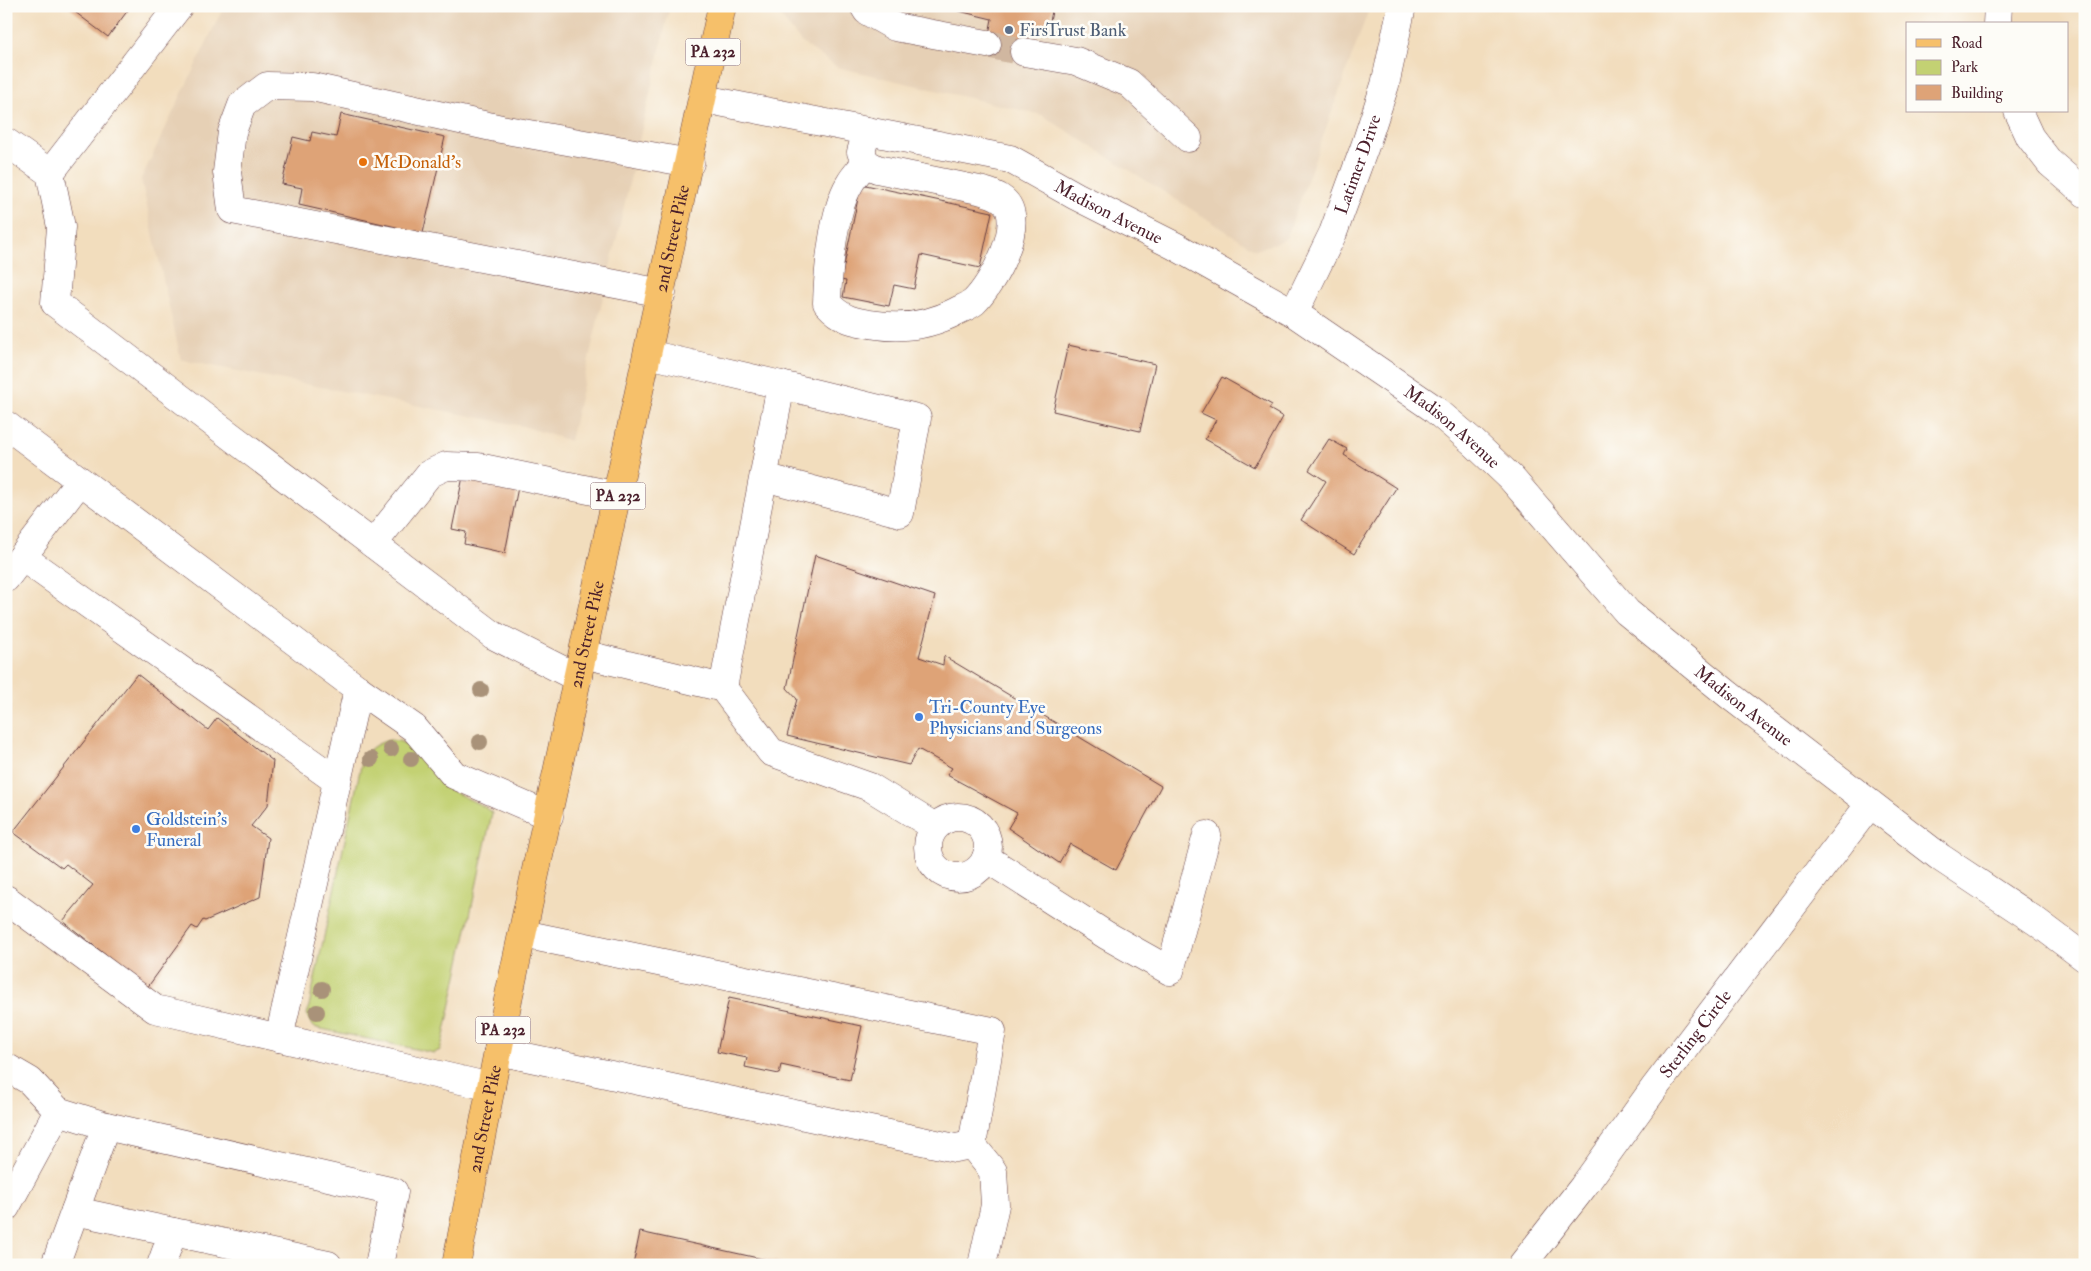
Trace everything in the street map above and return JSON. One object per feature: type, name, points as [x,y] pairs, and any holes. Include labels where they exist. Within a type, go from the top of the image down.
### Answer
[{"type":"main road","name":"2nd Street Pike","points":[[456,1265],[498,1051],[704,99],[722,6]]},
{"type":"street","points":[[50,173],[180,6]]},
{"type":"street","points":[[864,6],[867,11],[895,27],[987,44]]},
{"type":"street","name":"Latimer Drive","points":[[1294,314],[1315,266],[1333,233],[1365,146],[1385,85],[1402,6]]},
{"type":"street","points":[[1997,22],[1998,6]]},
{"type":"street","points":[[1024,52],[1076,62],[1128,82],[1188,138]]},
{"type":"street","points":[[662,293],[232,210],[227,172],[232,132],[242,105],[267,86],[312,87],[501,129],[690,163]]},
{"type":"street","name":"Madison Avenue","points":[[704,99],[1010,159],[1076,196],[1175,246],[1294,314],[1433,408],[1473,442],[1511,478],[1627,612],[1729,695],[1941,858],[2037,922],[2085,958]]},
{"type":"street","points":[[2018,112],[2030,137],[2050,163],[2085,193]]},
{"type":"street","points":[[866,163],[848,185],[840,210],[827,283],[827,303],[837,315],[860,323],[891,327],[915,327],[944,318],[973,303],[992,280],[1003,260],[1011,230],[1010,212],[1004,201],[992,194],[877,169],[866,163],[861,152],[867,131]]},
{"type":"street","points":[[6,142],[50,173],[61,227],[55,303],[493,635],[581,666],[724,688],[771,752],[870,787],[935,827]]},
{"type":"street","points":[[648,354],[917,418],[900,512],[764,477]]},
{"type":"street","points":[[724,688],[781,385]]},
{"type":"street","points":[[6,426],[358,689],[414,728],[454,775],[549,816]]},
{"type":"street","points":[[373,544],[429,474],[446,466],[478,467],[618,496]]},
{"type":"street","points":[[80,481],[14,567],[337,781]]},
{"type":"street","points":[[279,1038],[358,689]]},
{"type":"street","name":"Sterling Circle","points":[[1522,1265],[1584,1187],[1655,1088],[1870,804]]},
{"type":"street","points":[[953,817],[964,817],[981,828],[988,848],[986,858],[981,867],[965,876],[956,878],[938,870],[932,863],[927,844],[935,827],[944,820],[953,817]]},
{"type":"street","points":[[986,858],[1106,935],[1170,971],[1208,835]]},
{"type":"street","points":[[6,899],[155,1009],[491,1088]]},
{"type":"street","points":[[523,934],[992,1031],[972,1145],[993,1171],[995,1205],[982,1265]]},
{"type":"street","points":[[498,1051],[955,1148],[972,1145]]},
{"type":"street","points":[[6,1067],[30,1081],[58,1111],[106,1126],[394,1192],[379,1265]]},
{"type":"street","points":[[6,1207],[58,1111]]},
{"type":"street","points":[[56,1265],[106,1126]]},
{"type":"street","points":[[75,1211],[328,1265]]},
{"type":"street","points":[[161,1265],[172,1232]]},
{"type":"shaded area","points":[[224,6],[670,6],[570,441],[523,426],[181,360],[141,179]]},
{"type":"shaded area","points":[[783,6],[1370,6],[1286,239],[1256,250],[1042,115],[837,67],[801,42],[781,17]]},
{"type":"green space","points":[[389,740],[399,741],[407,745],[452,791],[483,806],[492,813],[444,1036],[440,1050],[434,1053],[317,1028],[312,1026],[307,1015],[362,761],[373,747]]},
{"type":"building","points":[[67,6],[131,6],[108,37]]},
{"type":"building","name":"FirsTrust Bank","points":[[938,6],[1053,6],[1048,32],[1029,28],[1024,52],[987,44],[992,19]]},
{"type":"building","name":"McDonald's","points":[[341,114],[445,137],[423,233],[299,205],[302,188],[282,184],[293,137],[310,141],[312,132],[336,137]]},
{"type":"building","points":[[861,184],[992,212],[980,268],[921,255],[914,289],[894,285],[889,306],[843,297],[846,281],[841,280]]},
{"type":"building","points":[[1068,345],[1155,364],[1140,431],[1053,411]]},
{"type":"building","points":[[1222,377],[1272,405],[1269,409],[1283,417],[1255,467],[1205,439],[1216,420],[1201,413]]},
{"type":"building","points":[[1329,439],[1347,449],[1344,455],[1396,488],[1354,554],[1301,520],[1326,481],[1309,470]]},
{"type":"building","points":[[464,472],[519,482],[505,553],[464,544],[466,532],[452,529]]},
{"type":"building","name":"Tri-County Eye Physicians and Surgeons","points":[[815,555],[935,596],[919,657],[943,665],[944,656],[1161,786],[1116,870],[1070,844],[1059,863],[1008,828],[1017,813],[947,775],[952,768],[918,749],[909,765],[787,736],[797,699],[787,688]]},
{"type":"building","name":"Goldstein's Funeral","points":[[137,674],[208,730],[217,718],[273,761],[268,805],[251,826],[268,838],[260,897],[205,921],[203,920],[197,929],[192,926],[147,988],[63,921],[93,885],[66,864],[62,868],[13,832]]},
{"type":"building","points":[[729,998],[862,1026],[850,1080],[781,1065],[779,1074],[745,1067],[747,1058],[717,1052]]},
{"type":"building","points":[[640,1232],[785,1264],[785,1265],[633,1265]]},
{"type":"tunnel","points":[[987,44],[1024,52]]},
{"type":"place","name":"FirsTrust Bank","points":[[1009,30]]},
{"type":"place","name":"McDonald's","points":[[363,162]]},
{"type":"place","name":"Tri-County Eye Physicians and Surgeons","points":[[919,717]]},
{"type":"place","name":"Goldstein's Funeral","points":[[136,829]]}]
